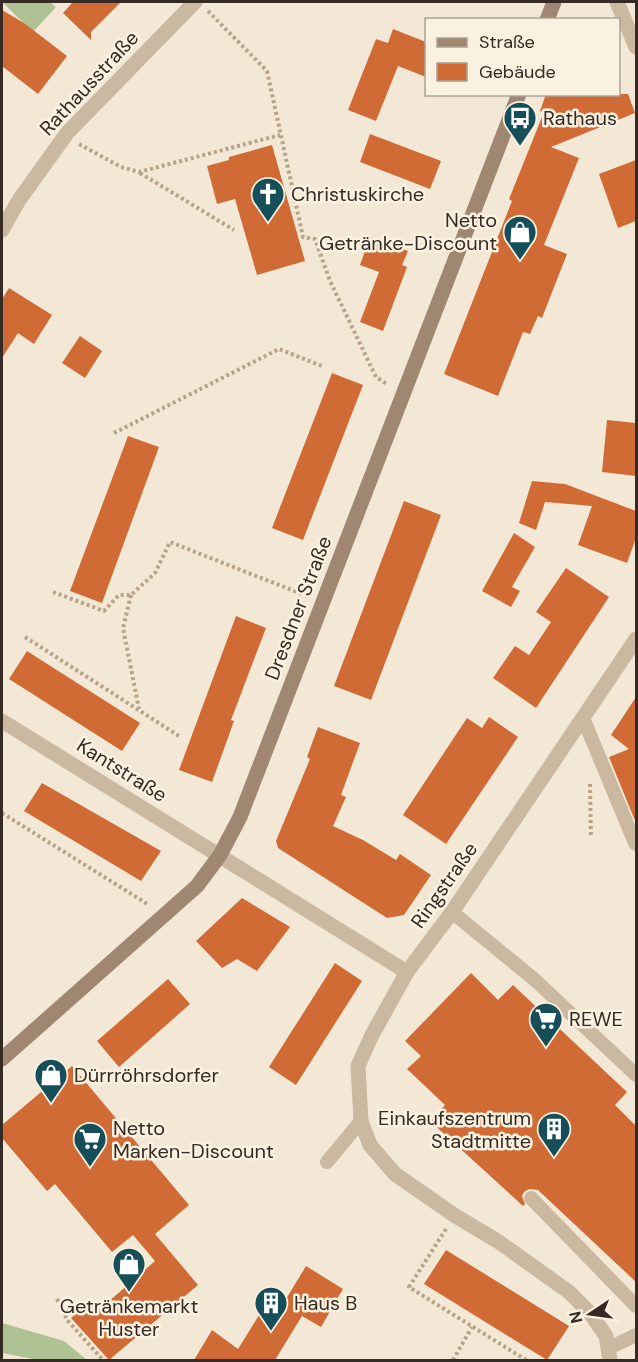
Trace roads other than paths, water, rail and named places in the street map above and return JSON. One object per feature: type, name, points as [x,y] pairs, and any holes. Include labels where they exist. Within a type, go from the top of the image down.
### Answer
[{"type":"street","points":[[548,18],[554,2]]},
{"type":"street","points":[[617,2],[624,31],[636,47]]},
{"type":"street","name":"Rathausstraße","points":[[2,230],[19,201],[68,132],[199,4]]},
{"type":"street","name":"Dresdner Straße","points":[[2,1059],[197,886],[220,855],[240,817],[518,96]]},
{"type":"street","name":"Ringstraße","points":[[361,1121],[358,1066],[372,1035],[407,972],[452,912],[636,639]]},
{"type":"street","name":"Kantstraße","points":[[2,721],[220,855]]},
{"type":"street","points":[[220,855],[407,972]]},
{"type":"street","points":[[361,1121],[370,1145],[395,1174],[454,1215],[499,1242],[569,1292],[590,1313],[606,1336],[610,1354]]},
{"type":"lane","points":[[583,718],[636,844]]},
{"type":"lane","points":[[452,912],[535,980],[636,1075]]},
{"type":"lane","points":[[327,1162],[361,1121]]},
{"type":"lane","points":[[531,1198],[636,1306]]},
{"type":"lane","points":[[610,1354],[636,1335]]},
{"type":"place","name":"Rathaus","points":[[520,147]]},
{"type":"place","name":"Christuskirche","points":[[268,223]]},
{"type":"place","name":"Netto Getränke-Discount","points":[[520,261]]},
{"type":"place","name":"REWE","points":[[546,1048]]},
{"type":"place","name":"Dürrröhrsdorfer","points":[[51,1104]]},
{"type":"place","name":"Einkaufszentrum Stadtmitte","points":[[554,1158]]},
{"type":"place","name":"Netto Marken-Discount","points":[[90,1168]]},
{"type":"place","name":"Getränkemarkt Huster","points":[[129,1293]]},
{"type":"place","name":"Haus B","points":[[271,1332]]}]
